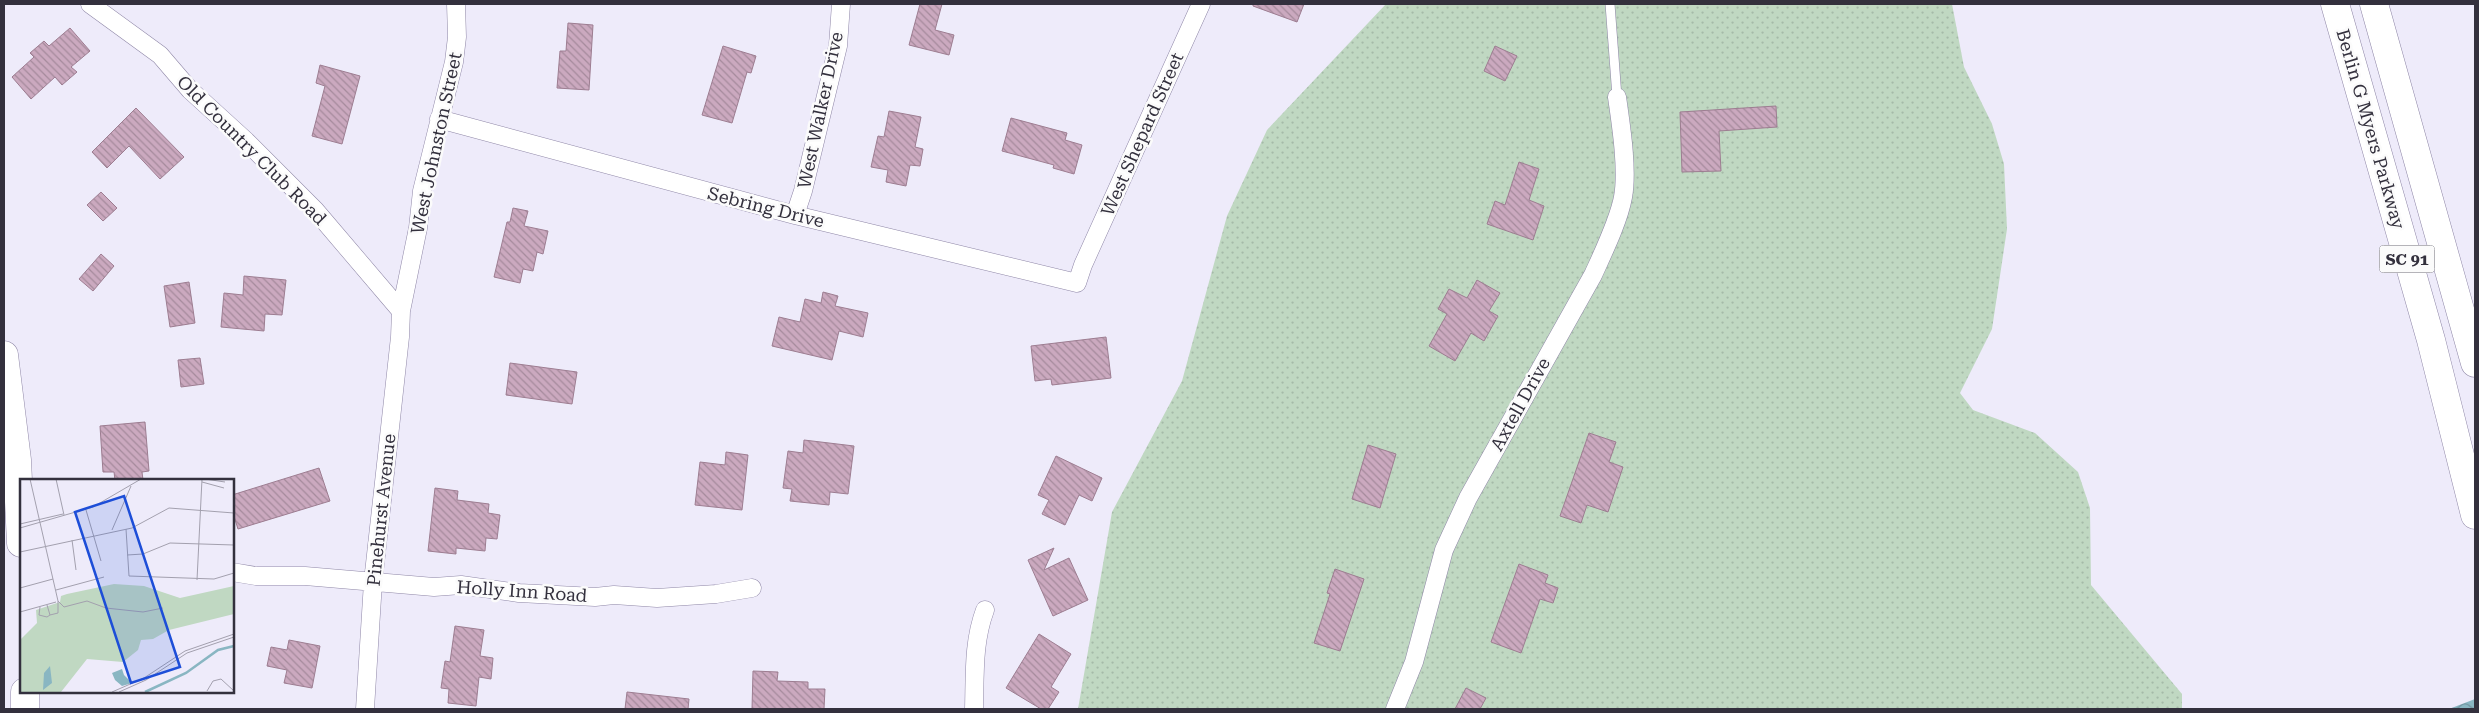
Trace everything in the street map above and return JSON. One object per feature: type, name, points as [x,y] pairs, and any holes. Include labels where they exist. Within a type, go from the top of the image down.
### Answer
[{"type":"main road","name":"Berlin G Myers Parkway","points":[[2335,4],[2430,340],[2475,515]]},
{"type":"main road","name":"Berlin G Myers Parkway","points":[[2374,4],[2475,363]]},
{"type":"main road","points":[[4,355],[17,460],[20,522]]},
{"type":"main road","points":[[25,693],[25,709]]},
{"type":"street","name":"Old Country Club Road","points":[[90,4],[160,55],[190,90],[246,141],[315,210],[401,310]]},
{"type":"street","name":"West Johnston Street","points":[[401,310],[418,228],[422,191],[454,62],[457,37],[456,4]]},
{"type":"street","name":"West Walker Drive","points":[[795,215],[806,182],[838,46],[841,4]]},
{"type":"street","name":"West Shepard Street","points":[[1083,265],[1201,4]]},
{"type":"street","name":"Axtell Drive","points":[[1394,709],[1414,662],[1444,550],[1468,498],[1593,275],[1605,248],[1623,197],[1623,146],[1617,97]]},
{"type":"street","name":"Sebring Drive","points":[[439,120],[795,215],[1077,282],[1083,265]]},
{"type":"street","name":"Pinehurst Avenue","points":[[365,709],[373,582],[400,337],[401,310]]},
{"type":"street","name":"Holly Inn Road","points":[[234,572],[256,576],[305,576],[434,587],[461,584],[519,593],[595,597],[614,595],[657,598],[716,594],[752,588]]},
{"type":"street","points":[[974,709],[975,650],[978,630],[985,610]]},
{"type":"lane","points":[[1610,4],[1617,97]]},
{"type":"green space","points":[[1386,4],[1952,4],[1964,67],[1992,124],[2004,164],[2007,229],[1992,329],[1960,393],[1973,410],[2035,433],[2078,472],[2090,508],[2091,585],[2182,694],[2182,709],[1078,709],[1112,512],[1182,381],[1227,216],[1267,130]]},
{"type":"water","points":[[2475,699],[2475,709],[2449,709]]},
{"type":"building","points":[[920,4],[942,4],[935,30],[954,35],[949,55],[909,45]]},
{"type":"building","points":[[1253,4],[1304,4],[1297,22],[1253,6]]},
{"type":"building","points":[[568,23],[593,25],[589,90],[557,88],[560,51],[566,51]]},
{"type":"building","points":[[70,28],[90,51],[71,67],[77,72],[62,85],[55,77],[31,99],[12,77],[34,57],[30,53],[44,41],[49,46]]},
{"type":"building","points":[[723,46],[756,56],[751,73],[747,72],[732,123],[702,115]]},
{"type":"building","points":[[1495,46],[1517,56],[1505,81],[1484,71]]},
{"type":"building","points":[[320,65],[360,76],[342,144],[312,136],[325,86],[316,83]]},
{"type":"building","points":[[1776,106],[1777,127],[1719,131],[1721,171],[1682,172],[1680,112]]},
{"type":"building","points":[[136,108],[184,157],[160,179],[129,146],[107,168],[92,152]]},
{"type":"building","points":[[889,111],[921,117],[915,147],[923,149],[920,166],[910,165],[906,186],[886,182],[888,170],[871,167],[878,136],[884,137]]},
{"type":"building","points":[[1011,118],[1067,133],[1065,140],[1082,145],[1074,174],[1053,168],[1054,165],[1002,151]]},
{"type":"building","points":[[1519,162],[1539,169],[1529,200],[1544,206],[1533,240],[1487,224],[1495,201],[1505,205]]},
{"type":"building","points":[[101,192],[117,208],[103,221],[87,205]]},
{"type":"building","points":[[513,208],[528,211],[524,226],[548,231],[543,254],[537,252],[533,271],[523,269],[520,283],[494,277],[507,222],[510,222]]},
{"type":"building","points":[[101,254],[114,266],[93,291],[79,279]]},
{"type":"building","points":[[244,276],[286,280],[282,315],[265,314],[264,331],[221,327],[224,293],[243,295]]},
{"type":"building","points":[[1477,280],[1500,293],[1489,311],[1498,316],[1484,341],[1471,333],[1455,361],[1429,346],[1447,314],[1438,309],[1449,289],[1467,298]]},
{"type":"building","points":[[189,282],[195,323],[170,327],[164,286]]},
{"type":"building","points":[[823,292],[838,296],[835,306],[868,313],[863,337],[839,331],[832,360],[772,346],[779,317],[800,322],[805,299],[821,303]]},
{"type":"building","points":[[1106,337],[1111,378],[1052,385],[1051,379],[1035,381],[1031,346]]},
{"type":"building","points":[[200,358],[204,384],[181,387],[178,360]]},
{"type":"building","points":[[510,363],[577,372],[572,404],[506,395]]},
{"type":"building","points":[[145,422],[149,471],[142,472],[143,479],[115,479],[114,472],[103,472],[100,426]]},
{"type":"building","points":[[1589,433],[1616,442],[1609,462],[1623,467],[1608,512],[1587,505],[1581,523],[1560,516]]},
{"type":"building","points":[[804,440],[854,446],[848,494],[830,492],[829,505],[790,501],[792,489],[783,488],[788,451],[803,453]]},
{"type":"building","points":[[1368,445],[1396,454],[1380,508],[1352,499]]},
{"type":"building","points":[[726,452],[748,455],[742,510],[695,505],[700,462],[725,465]]},
{"type":"building","points":[[1056,456],[1102,478],[1092,501],[1079,495],[1065,525],[1042,514],[1049,500],[1038,495]]},
{"type":"building","points":[[319,468],[330,501],[238,529],[234,516],[234,494]]},
{"type":"building","points":[[435,488],[458,491],[457,500],[489,504],[488,513],[500,515],[497,539],[486,538],[485,551],[456,548],[456,554],[428,551]]},
{"type":"building","points":[[1054,548],[1044,570],[1069,558],[1088,600],[1053,616],[1028,560]]},
{"type":"building","points":[[1519,564],[1548,575],[1545,583],[1558,588],[1553,603],[1540,599],[1521,653],[1491,642]]},
{"type":"building","points":[[1335,569],[1364,579],[1340,651],[1314,643],[1330,594],[1327,593]]},
{"type":"building","points":[[455,626],[484,630],[480,656],[493,658],[491,679],[479,677],[476,706],[448,703],[449,689],[441,688],[445,661],[450,662]]},
{"type":"building","points":[[1039,634],[1071,654],[1051,687],[1059,692],[1048,709],[1041,709],[1006,688]]},
{"type":"building","points":[[289,640],[320,646],[312,688],[284,683],[287,670],[267,666],[271,647],[287,650]]},
{"type":"building","points":[[753,671],[778,672],[777,681],[808,682],[808,689],[825,689],[824,709],[752,709]]},
{"type":"building","points":[[1466,688],[1486,698],[1480,709],[1455,709]]},
{"type":"building","points":[[627,692],[689,699],[688,709],[625,709]]}]
